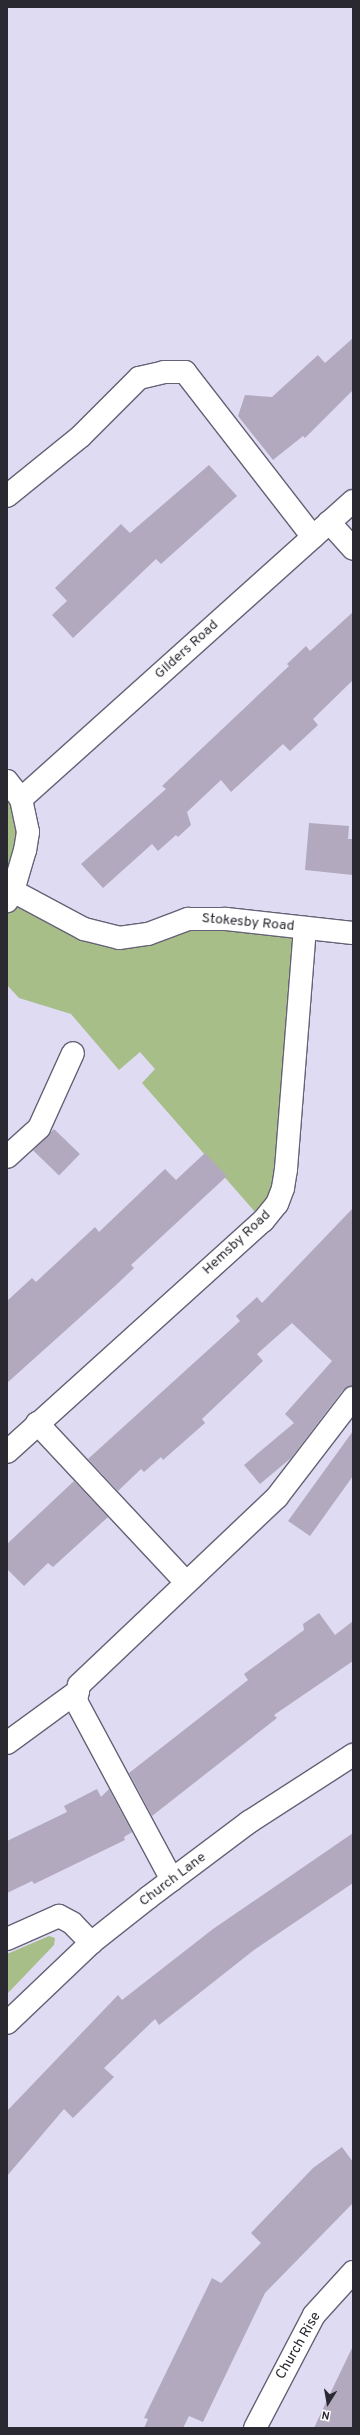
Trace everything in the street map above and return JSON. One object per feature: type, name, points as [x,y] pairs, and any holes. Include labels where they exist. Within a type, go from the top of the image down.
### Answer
[{"type":"street","points":[[7,496],[82,436],[140,378],[164,372],[185,372],[313,537]]},
{"type":"street","name":"Gilders Road","points":[[21,799],[353,501]]},
{"type":"street","points":[[329,522],[353,549]]},
{"type":"street","points":[[7,781],[21,799],[28,832],[25,850],[10,896]]},
{"type":"street","name":"Stokesby Road","points":[[10,896],[84,929],[119,938],[148,934],[188,919],[226,919],[353,933]]},
{"type":"street","name":"Hemsby Road","points":[[7,1452],[37,1423],[257,1226],[277,1204],[284,1188],[286,1169],[305,928]]},
{"type":"street","points":[[7,1157],[39,1128],[73,1053]]},
{"type":"street","points":[[172,1880],[76,1701],[79,1685],[276,1497],[353,1398]]},
{"type":"street","points":[[37,1423],[186,1582]]},
{"type":"street","points":[[7,1743],[78,1691]]},
{"type":"street","name":"Church Lane","points":[[7,2023],[91,1943],[172,1880],[249,1822],[353,1755]]},
{"type":"street","points":[[7,1939],[59,1916],[72,1923],[91,1943]]},
{"type":"street","name":"Church Rise","points":[[255,2428],[314,2315],[353,2272]]},
{"type":"green space","points":[[7,781],[21,799],[14,891],[119,938],[188,919],[305,928],[286,1169],[263,1221],[142,1083],[155,1069],[140,1052],[119,1070],[71,1014],[19,998],[7,985]]},
{"type":"green space","points":[[49,1936],[55,1938],[54,1945],[7,1994],[7,1954]]},
{"type":"building","points":[[353,338],[353,390],[305,438],[303,436],[273,460],[238,416],[245,395],[272,397],[318,355],[325,363]]},
{"type":"building","points":[[209,465],[237,496],[161,564],[156,559],[73,638],[52,615],[67,601],[55,588],[121,524],[130,533]]},
{"type":"building","points":[[353,612],[353,680],[313,719],[318,725],[290,751],[283,744],[231,792],[221,780],[187,812],[191,825],[178,837],[176,835],[158,851],[152,844],[103,888],[81,864],[166,789],[162,786],[289,666],[287,664],[306,646],[310,651]]},
{"type":"building","points":[[309,823],[349,826],[348,839],[353,839],[353,875],[305,870]]},
{"type":"building","points":[[54,1129],[80,1154],[59,1176],[33,1151]]},
{"type":"building","points":[[205,1153],[227,1176],[131,1265],[134,1268],[115,1286],[7,1383],[7,1301],[32,1278],[36,1282],[95,1227],[99,1232],[165,1169],[176,1180]]},
{"type":"building","points":[[353,1208],[353,1386],[343,1390],[291,1458],[260,1484],[244,1465],[294,1423],[285,1414],[332,1361],[292,1323],[257,1354],[263,1361],[202,1419],[205,1423],[163,1460],[161,1457],[144,1472],[141,1469],[118,1491],[88,1459],[240,1321],[236,1316],[257,1297],[262,1303]]},
{"type":"building","points":[[353,1431],[353,1476],[310,1536],[288,1521]]},
{"type":"building","points":[[74,1481],[108,1517],[53,1567],[48,1563],[24,1586],[7,1569],[7,1544]]},
{"type":"building","points":[[319,1613],[335,1635],[353,1621],[353,1661],[274,1715],[277,1718],[152,1816],[129,1773],[248,1680],[244,1674],[304,1630],[303,1624]]},
{"type":"building","points":[[97,1789],[101,1797],[109,1789],[132,1832],[124,1837],[125,1840],[34,1884],[32,1881],[7,1893],[7,1841],[67,1812],[64,1806]]},
{"type":"building","points":[[353,1833],[353,1883],[254,1950],[159,2025],[155,2019],[104,2068],[114,2077],[73,2118],[64,2109],[7,2176],[7,2111],[118,1995],[122,2000],[213,1929]]},
{"type":"building","points":[[342,2147],[353,2162],[353,2203],[265,2293],[203,2422],[189,2416],[183,2428],[144,2428],[148,2419],[144,2418],[212,2278],[221,2283],[261,2243],[251,2233],[313,2168]]},
{"type":"building","points":[[353,2346],[353,2428],[314,2428],[328,2398]]}]
